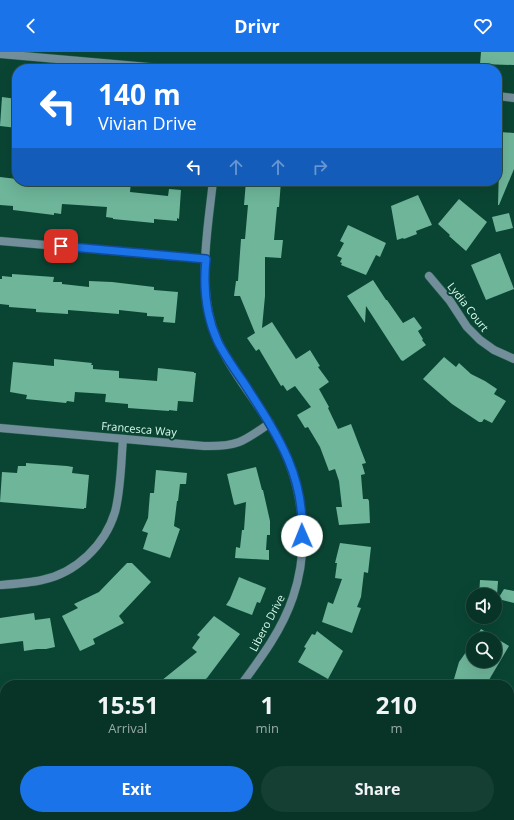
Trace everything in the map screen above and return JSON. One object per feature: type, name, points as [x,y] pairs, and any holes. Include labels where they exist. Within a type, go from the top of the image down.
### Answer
[{"type":"street","points":[[0,54],[114,64]]},
{"type":"street","points":[[502,97],[514,98]]},
{"type":"street","name":"Libero Drive","points":[[213,186],[204,284],[212,325],[219,343],[270,423],[290,463],[297,485],[302,524],[299,571],[293,597],[281,625],[258,663],[245,680]]},
{"type":"street","points":[[0,241],[206,259]]},
{"type":"street","name":"Lydia Court","points":[[429,276],[450,301],[467,327],[480,340],[494,350],[514,359]]},
{"type":"street","name":"Francesca Way","points":[[0,428],[204,446],[222,446],[237,444],[270,423]]},
{"type":"street","points":[[0,585],[44,580],[60,574],[76,566],[99,544],[107,530],[118,498],[123,439]]},
{"type":"building","points":[[481,52],[514,52],[514,65],[480,64]]},
{"type":"building","points":[[2,97],[12,98],[12,127],[0,126]]},
{"type":"building","points":[[502,132],[514,133],[514,169],[498,205],[499,186],[502,186]]},
{"type":"building","points":[[0,177],[12,178],[12,186],[131,186],[130,192],[168,196],[169,189],[181,190],[179,219],[177,218],[177,221],[154,219],[154,223],[106,217],[107,207],[62,204],[61,214],[54,213],[54,215],[13,210],[13,206],[0,205]]},
{"type":"building","points":[[246,186],[281,186],[274,240],[283,240],[281,258],[265,257],[265,296],[262,328],[272,322],[296,359],[310,350],[320,366],[318,367],[329,382],[319,389],[329,407],[328,408],[338,429],[351,424],[366,463],[362,464],[365,474],[361,475],[363,499],[368,499],[369,501],[370,523],[339,525],[336,507],[342,507],[339,481],[335,469],[329,471],[320,447],[308,427],[305,428],[297,415],[311,407],[295,386],[287,391],[283,385],[281,386],[259,349],[256,351],[247,338],[255,333],[240,296],[234,296],[236,281],[238,281],[241,239],[245,239],[248,205],[244,205]]},
{"type":"building","points":[[418,195],[432,225],[416,231],[417,234],[397,240],[391,206]]},
{"type":"building","points":[[459,199],[487,222],[466,251],[438,224]]},
{"type":"building","points":[[509,213],[513,228],[496,232],[492,217]]},
{"type":"building","points":[[348,225],[386,243],[380,257],[376,255],[366,275],[341,265],[342,263],[340,262],[342,258],[337,256],[344,243],[340,241]]},
{"type":"building","points":[[500,253],[514,289],[486,300],[471,265]]},
{"type":"building","points":[[12,274],[54,277],[53,282],[62,282],[62,284],[89,287],[89,281],[112,282],[154,287],[154,290],[178,292],[175,323],[163,322],[164,317],[147,316],[147,313],[119,310],[119,314],[68,310],[68,314],[36,312],[36,309],[9,307],[9,305],[0,304],[0,279],[2,279],[2,276],[12,277]]},
{"type":"building","points":[[373,280],[403,323],[414,317],[422,328],[418,331],[426,345],[403,361],[366,306],[365,323],[347,296]]},
{"type":"building","points":[[444,357],[456,367],[459,363],[471,374],[497,389],[494,394],[506,401],[492,423],[484,419],[482,422],[479,422],[452,404],[423,379]]},
{"type":"building","points":[[54,359],[92,363],[91,365],[93,365],[93,369],[119,371],[119,378],[157,381],[158,368],[194,372],[196,373],[193,402],[178,401],[177,411],[169,411],[128,408],[128,404],[105,402],[106,394],[75,392],[74,402],[67,401],[66,403],[26,399],[27,395],[10,392],[13,362],[54,366]]},
{"type":"building","points":[[26,463],[73,467],[72,473],[89,475],[86,508],[0,502],[2,472],[17,473],[18,466],[26,466]]},
{"type":"building","points":[[256,467],[270,521],[270,535],[267,535],[266,550],[269,550],[269,560],[235,558],[236,547],[240,548],[242,530],[244,530],[246,502],[234,504],[227,474]]},
{"type":"building","points":[[156,470],[187,473],[186,484],[180,484],[174,526],[180,529],[170,558],[143,549],[148,533],[142,531],[148,518],[150,493],[154,493]]},
{"type":"building","points":[[340,543],[371,547],[368,573],[364,572],[361,597],[357,607],[361,608],[352,633],[322,622],[328,602],[333,604],[342,579],[335,578],[337,563],[335,563]]},
{"type":"building","points":[[127,563],[132,563],[151,582],[119,616],[124,623],[93,639],[95,644],[80,651],[62,616],[78,608],[74,604],[99,592]]},
{"type":"building","points":[[239,577],[266,588],[260,603],[257,602],[252,615],[226,605]]},
{"type":"building","points":[[480,580],[498,581],[498,588],[479,588]]},
{"type":"building","points":[[504,589],[514,591],[514,603],[502,600],[502,592]]},
{"type":"building","points":[[34,613],[35,620],[50,618],[55,647],[24,651],[23,641],[0,644],[0,618]]},
{"type":"building","points":[[214,616],[240,634],[204,680],[162,680],[197,652],[192,648],[200,637],[197,635]]},
{"type":"building","points":[[481,629],[486,632],[479,632]]},
{"type":"building","points":[[317,631],[343,651],[328,679],[298,662],[306,648],[304,647],[312,634],[315,635]]},
{"type":"building","points":[[502,642],[509,646],[502,658]]},
{"type":"building","points":[[466,652],[466,668],[496,668],[489,680],[455,680],[454,679],[459,662]]},
{"type":"route","points":[[61,246],[206,259],[204,284],[212,325],[219,343],[272,427],[290,463],[300,501],[302,536]]}]
